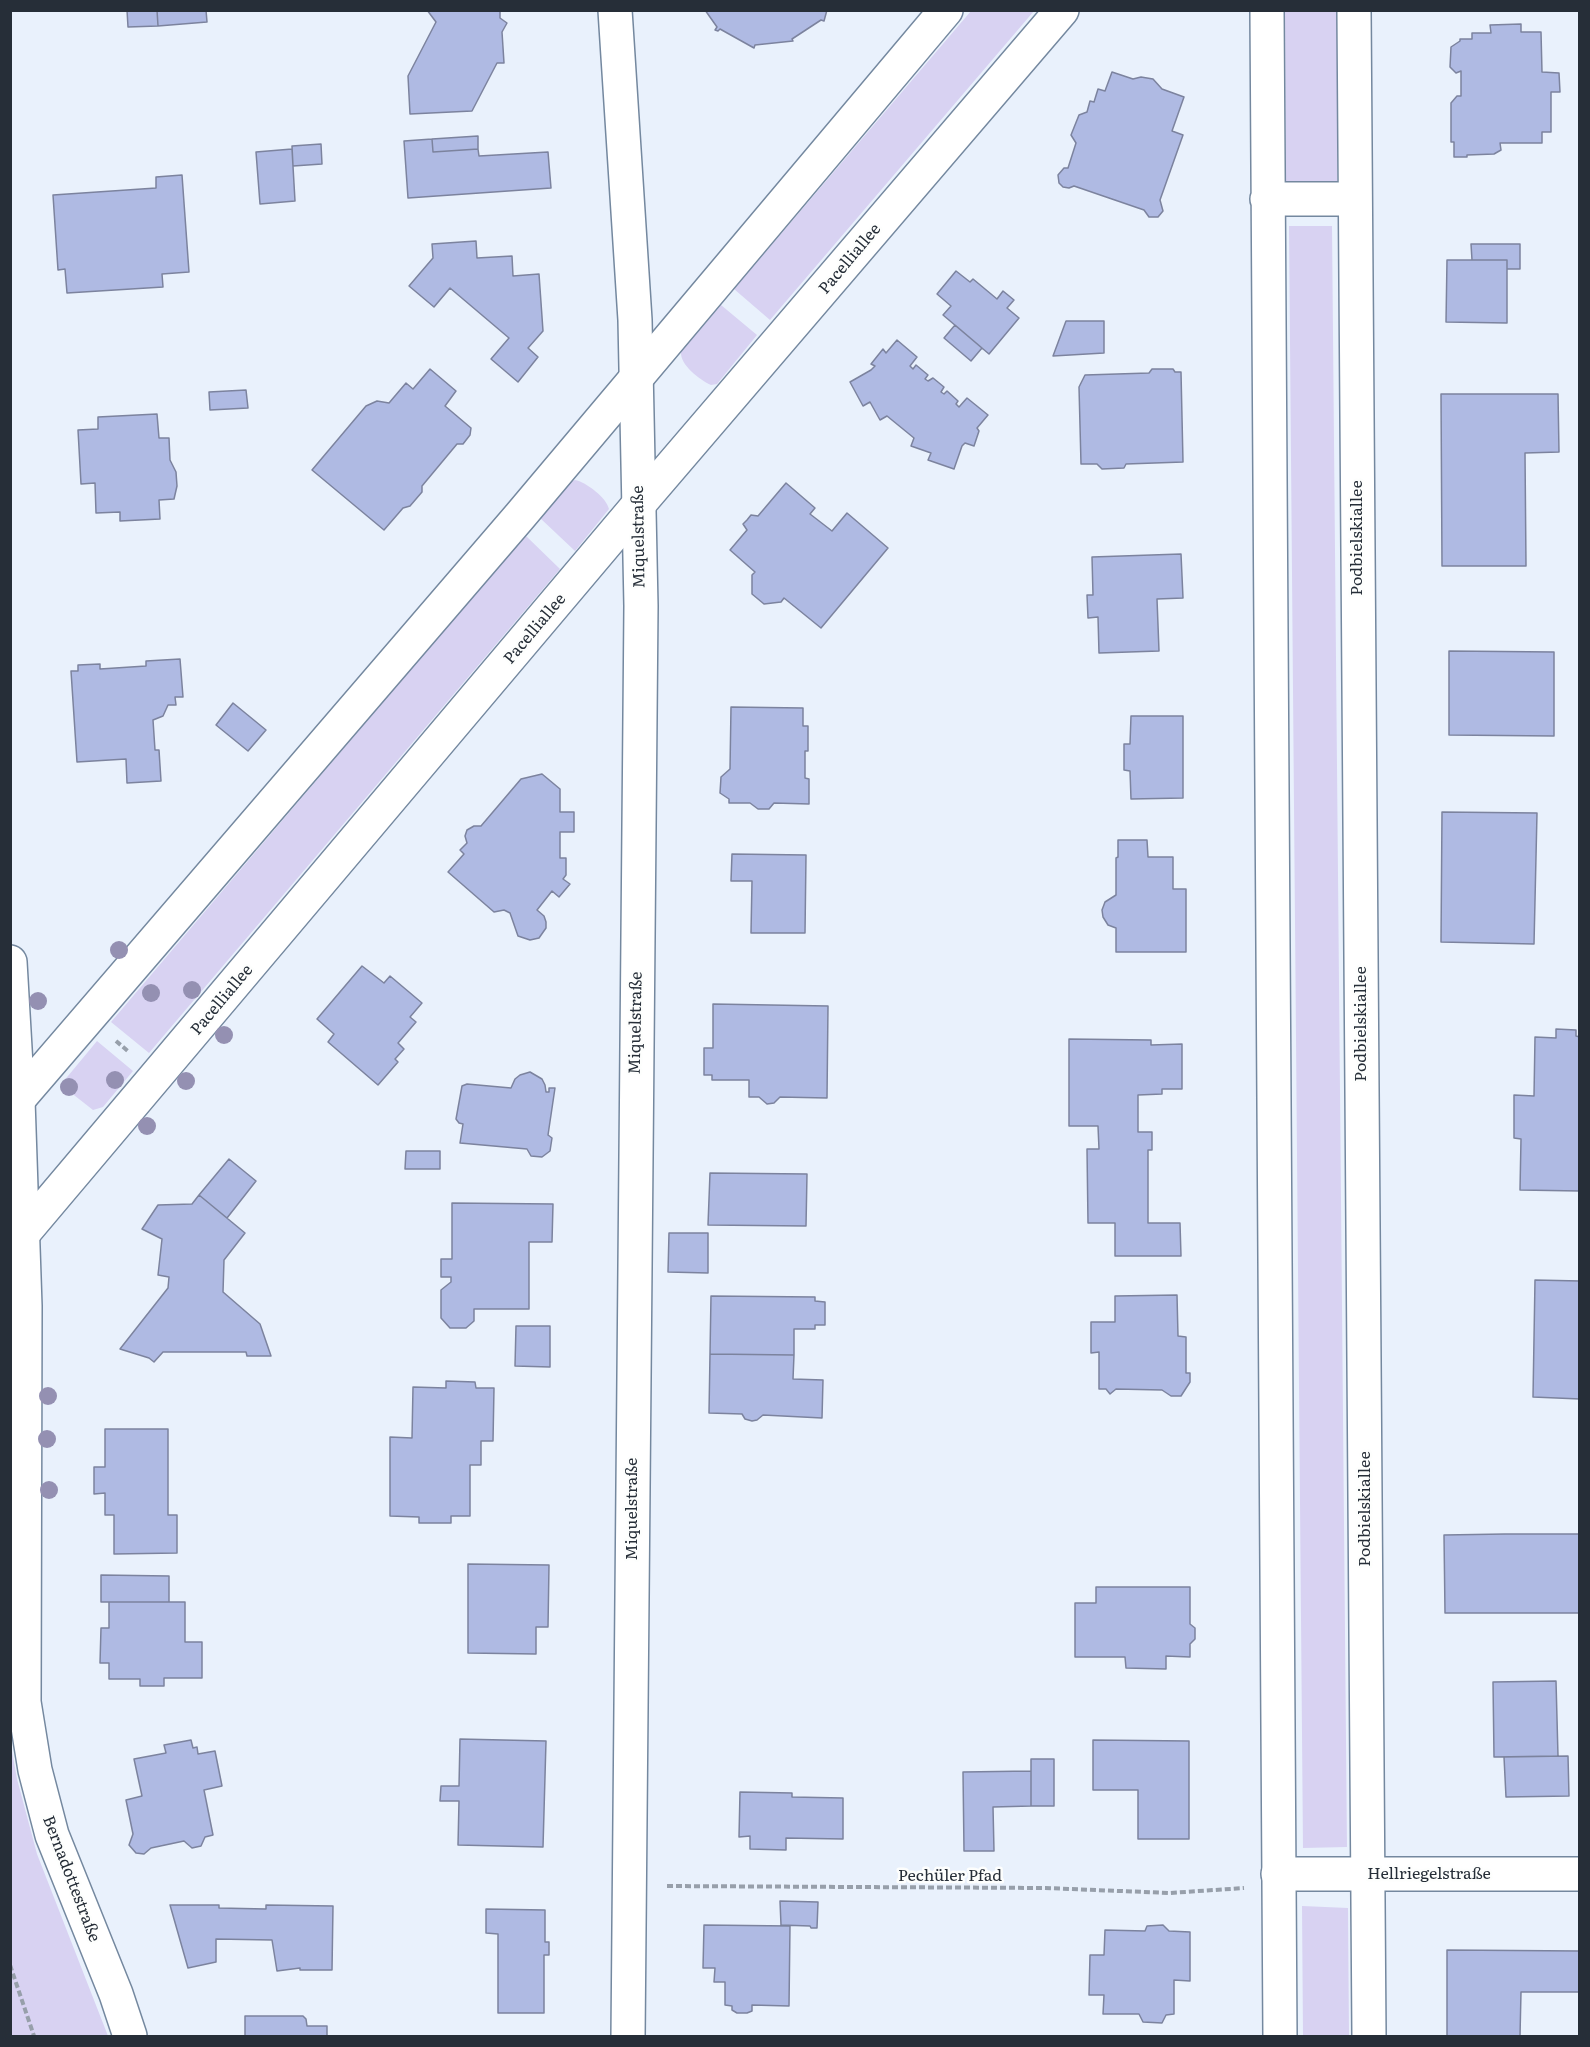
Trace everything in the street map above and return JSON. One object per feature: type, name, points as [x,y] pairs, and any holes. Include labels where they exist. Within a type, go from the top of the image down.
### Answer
[{"type":"street","name":"Miquelstraße","points":[[615,10],[635,320],[641,606],[628,2037]]},
{"type":"street","points":[[14,1104],[497,543],[946,10]]},
{"type":"street","name":"Pacelliallee","points":[[16,1242],[639,504],[1062,10]]},
{"type":"street","points":[[1267,10],[1280,2037]]},
{"type":"street","name":"Podbielskiallee","points":[[1354,10],[1369,2037]]},
{"type":"street","points":[[1267,200],[1355,199]]},
{"type":"street","name":"Bernadottestraße","points":[[10,962],[16,1242],[25,1306],[24,1702],[35,1770],[52,1835],[116,1994],[130,2037]]},
{"type":"street","name":"Hellriegelstraße","points":[[1278,1874],[1580,1874]]},
{"type":"path","points":[[110,1036],[135,1057]]},
{"type":"path","name":"Pechüler Pfad","points":[[666,1886],[1044,1888],[1170,1893],[1245,1888]]},
{"type":"path","points":[[10,1965],[34,2037]]},
{"type":"shaded area","points":[[971,11],[1034,11],[770,320],[734,289]]},
{"type":"shaded area","points":[[1285,11],[1338,11],[1337,185],[1286,183]]},
{"type":"shaded area","points":[[1289,226],[1332,226],[1347,1847],[1303,1848]]},
{"type":"shaded area","points":[[721,305],[757,335],[717,384],[711,385],[687,367],[681,352]]},
{"type":"shaded area","points":[[575,480],[595,491],[609,509],[575,551],[540,518]]},
{"type":"shaded area","points":[[525,535],[560,569],[149,1053],[111,1022]]},
{"type":"shaded area","points":[[97,1041],[133,1071],[103,1107],[93,1110],[65,1088],[63,1082]]},
{"type":"shaded area","points":[[10,1740],[17,1779],[37,1854],[108,2036],[11,2036]]},
{"type":"shaded area","points":[[1302,1906],[1348,1908],[1349,2036],[1303,2036]]},
{"type":"building","points":[[127,10],[157,10],[158,26],[128,27]]},
{"type":"building","points":[[157,10],[206,10],[207,22],[158,26]]},
{"type":"building","points":[[427,10],[500,10],[500,18],[507,23],[502,32],[504,63],[497,63],[472,111],[410,114],[408,76],[436,22]]},
{"type":"building","points":[[705,10],[827,10],[824,21],[821,20],[792,39],[793,41],[755,45],[754,48],[720,29],[715,30],[717,27]]},
{"type":"building","points":[[1521,24],[1521,32],[1541,32],[1542,72],[1559,73],[1560,92],[1551,92],[1551,132],[1542,132],[1542,143],[1500,143],[1501,150],[1494,154],[1454,157],[1454,142],[1451,142],[1451,103],[1457,96],[1461,96],[1461,71],[1456,73],[1450,67],[1451,47],[1460,39],[1472,39],[1472,33],[1491,33],[1490,25]]},
{"type":"building","points":[[1112,72],[1133,79],[1141,77],[1153,79],[1162,89],[1184,97],[1172,131],[1183,135],[1160,200],[1163,211],[1158,217],[1149,217],[1144,210],[1074,186],[1063,187],[1059,183],[1058,175],[1064,168],[1068,168],[1076,143],[1071,135],[1079,115],[1087,112],[1090,101],[1094,102],[1098,89],[1105,91]]},
{"type":"building","points":[[478,136],[478,149],[433,152],[432,139]]},
{"type":"building","points":[[432,139],[433,152],[478,149],[479,156],[548,152],[551,188],[408,198],[404,141]]},
{"type":"building","points":[[321,144],[322,164],[293,166],[292,146]]},
{"type":"building","points":[[292,149],[295,201],[260,204],[256,152]]},
{"type":"building","points":[[182,175],[189,272],[162,274],[163,287],[67,293],[65,269],[58,270],[53,195],[156,188],[156,177]]},
{"type":"building","points":[[476,241],[477,258],[512,256],[513,276],[539,274],[543,331],[528,348],[538,357],[518,382],[491,359],[509,338],[450,288],[434,307],[409,286],[433,258],[432,244]]},
{"type":"building","points":[[1471,244],[1520,244],[1520,269],[1507,269],[1507,260],[1472,260]]},
{"type":"building","points":[[1447,260],[1507,260],[1507,323],[1446,322]]},
{"type":"building","points":[[956,271],[970,282],[973,279],[997,299],[1003,291],[1014,300],[1007,308],[1019,318],[989,354],[943,315],[951,306],[937,294]]},
{"type":"building","points":[[1066,321],[1104,321],[1104,353],[1053,356]]},
{"type":"building","points":[[955,325],[982,348],[971,361],[944,338]]},
{"type":"building","points":[[897,340],[917,357],[910,366],[913,369],[916,365],[928,375],[925,379],[928,381],[933,378],[944,387],[941,392],[944,394],[947,391],[958,401],[956,404],[959,407],[967,398],[988,415],[977,428],[979,431],[974,446],[965,443],[962,446],[954,469],[928,460],[931,453],[911,446],[914,438],[887,416],[880,420],[870,402],[863,406],[850,382],[871,370],[875,366],[871,364],[883,349],[886,353]]},
{"type":"building","points":[[430,369],[456,391],[445,406],[471,428],[470,435],[463,444],[457,444],[422,486],[422,492],[410,506],[403,508],[384,530],[312,470],[366,406],[377,401],[389,403],[406,383],[413,389]]},
{"type":"building","points":[[1152,369],[1173,369],[1175,372],[1181,372],[1183,462],[1126,464],[1124,468],[1102,469],[1097,464],[1081,464],[1079,387],[1085,375],[1149,373]]},
{"type":"building","points":[[246,390],[248,408],[210,410],[209,392]]},
{"type":"building","points":[[1441,394],[1558,394],[1559,452],[1525,453],[1526,566],[1442,566]]},
{"type":"building","points":[[157,414],[159,438],[169,438],[170,460],[176,472],[177,486],[174,499],[159,500],[160,519],[120,521],[120,512],[96,513],[95,483],[81,484],[78,430],[98,429],[98,417]]},
{"type":"building","points":[[786,483],[815,508],[810,514],[832,531],[847,513],[888,548],[821,628],[784,598],[781,602],[764,604],[752,594],[752,575],[755,572],[730,550],[747,530],[743,524],[751,515],[758,516]]},
{"type":"building","points":[[1181,554],[1183,598],[1157,599],[1159,651],[1099,653],[1098,617],[1088,618],[1087,595],[1093,595],[1092,557]]},
{"type":"building","points":[[1449,651],[1554,652],[1554,736],[1449,735]]},
{"type":"building","points":[[180,659],[183,697],[175,697],[176,705],[168,705],[163,716],[153,720],[155,750],[159,750],[161,781],[127,783],[126,759],[77,762],[71,671],[78,671],[78,665],[100,664],[100,669],[146,666],[146,661]]},
{"type":"building","points":[[233,703],[266,730],[248,751],[216,725]]},
{"type":"building","points":[[731,707],[803,708],[803,726],[808,726],[805,778],[809,779],[809,804],[774,803],[769,809],[758,809],[750,803],[729,803],[729,799],[720,793],[721,777],[730,769]]},
{"type":"building","points":[[1131,716],[1183,716],[1183,798],[1131,799],[1130,771],[1124,770],[1124,744],[1130,744]]},
{"type":"building","points":[[542,774],[560,789],[560,812],[574,812],[574,832],[560,832],[560,858],[566,858],[566,875],[563,879],[570,884],[559,897],[552,891],[537,910],[544,916],[546,928],[539,938],[530,940],[518,936],[510,913],[504,910],[494,912],[448,872],[464,854],[460,850],[467,843],[465,836],[467,830],[474,826],[481,826],[521,779]]},
{"type":"building","points":[[1442,812],[1537,813],[1534,944],[1441,942]]},
{"type":"building","points":[[1118,840],[1147,840],[1148,857],[1173,857],[1173,889],[1186,889],[1186,952],[1116,952],[1116,928],[1108,925],[1102,910],[1105,902],[1116,895]]},
{"type":"building","points":[[732,854],[806,855],[805,933],[751,933],[752,881],[731,881]]},
{"type":"building","points":[[362,966],[384,983],[390,976],[422,1003],[410,1017],[416,1022],[398,1043],[404,1049],[395,1059],[398,1062],[378,1085],[328,1042],[334,1034],[317,1019]]},
{"type":"building","points":[[713,1004],[828,1006],[827,1098],[780,1097],[774,1103],[767,1104],[759,1097],[749,1097],[749,1080],[712,1080],[712,1075],[704,1075],[704,1048],[713,1048]]},
{"type":"building","points":[[1556,1029],[1576,1030],[1576,1036],[1580,1037],[1580,1191],[1520,1190],[1521,1139],[1514,1138],[1514,1095],[1534,1096],[1535,1037],[1556,1038]]},
{"type":"building","points":[[1069,1039],[1151,1040],[1151,1045],[1182,1044],[1182,1089],[1162,1089],[1162,1094],[1138,1095],[1138,1132],[1152,1132],[1152,1150],[1148,1150],[1148,1223],[1180,1223],[1181,1256],[1115,1256],[1115,1223],[1088,1223],[1087,1149],[1099,1149],[1098,1126],[1069,1126]]},
{"type":"building","points":[[530,1072],[542,1079],[546,1092],[549,1092],[549,1088],[555,1088],[548,1135],[552,1138],[550,1151],[542,1157],[531,1156],[527,1149],[460,1143],[463,1124],[456,1119],[462,1086],[467,1084],[511,1088],[515,1079]]},
{"type":"building","points":[[406,1151],[440,1151],[440,1169],[405,1169]]},
{"type":"building","points":[[229,1159],[256,1181],[227,1218],[199,1195]]},
{"type":"building","points":[[710,1173],[807,1174],[806,1226],[708,1225]]},
{"type":"building","points":[[199,1195],[245,1233],[224,1260],[223,1292],[260,1324],[271,1356],[247,1356],[246,1352],[163,1352],[154,1362],[149,1358],[120,1349],[168,1288],[169,1277],[158,1275],[162,1239],[142,1229],[158,1205],[192,1204]]},
{"type":"building","points":[[452,1203],[553,1204],[552,1242],[529,1242],[529,1309],[474,1309],[474,1321],[466,1328],[450,1328],[441,1318],[441,1290],[451,1282],[451,1277],[441,1277],[441,1259],[452,1259]]},
{"type":"building","points":[[669,1233],[708,1233],[708,1273],[668,1272]]},
{"type":"building","points":[[1535,1280],[1580,1281],[1580,1399],[1533,1397]]},
{"type":"building","points":[[1177,1295],[1178,1336],[1186,1337],[1186,1373],[1190,1373],[1190,1382],[1181,1396],[1171,1396],[1162,1390],[1116,1389],[1110,1394],[1106,1389],[1099,1389],[1099,1352],[1091,1353],[1091,1322],[1115,1322],[1115,1296]]},
{"type":"building","points":[[711,1296],[815,1297],[815,1301],[825,1302],[825,1325],[815,1325],[815,1329],[794,1329],[794,1355],[710,1354]]},
{"type":"building","points":[[516,1326],[550,1326],[550,1367],[515,1366]]},
{"type":"building","points":[[710,1354],[794,1355],[793,1379],[823,1380],[822,1418],[763,1415],[752,1421],[745,1419],[742,1414],[709,1413]]},
{"type":"building","points":[[446,1381],[475,1382],[476,1388],[494,1388],[493,1441],[481,1441],[481,1465],[470,1465],[470,1516],[451,1516],[451,1523],[419,1523],[419,1517],[390,1516],[390,1437],[412,1438],[413,1387],[446,1388]]},
{"type":"building","points":[[105,1429],[168,1429],[168,1515],[177,1515],[177,1553],[114,1554],[114,1515],[105,1515],[105,1493],[94,1494],[94,1467],[105,1467]]},
{"type":"building","points":[[1580,1534],[1580,1613],[1445,1613],[1444,1535]]},
{"type":"building","points":[[468,1564],[549,1565],[548,1627],[536,1627],[536,1654],[468,1653]]},
{"type":"building","points":[[101,1575],[169,1576],[169,1602],[101,1602]]},
{"type":"building","points":[[1096,1587],[1190,1587],[1190,1624],[1195,1628],[1195,1639],[1190,1644],[1190,1657],[1166,1656],[1166,1669],[1126,1668],[1125,1657],[1075,1657],[1075,1603],[1096,1603]]},
{"type":"building","points":[[109,1602],[185,1602],[185,1642],[202,1642],[202,1678],[164,1678],[164,1686],[140,1686],[140,1679],[109,1679],[109,1663],[100,1663],[101,1628],[109,1628]]},
{"type":"building","points":[[1556,1681],[1558,1756],[1494,1757],[1493,1682]]},
{"type":"building","points":[[460,1739],[546,1741],[543,1847],[458,1845],[459,1801],[440,1801],[441,1786],[459,1786]]},
{"type":"building","points":[[191,1740],[193,1748],[197,1747],[198,1754],[215,1751],[222,1786],[204,1790],[213,1835],[205,1837],[201,1846],[192,1848],[184,1841],[151,1848],[144,1854],[136,1853],[129,1845],[133,1834],[126,1800],[142,1796],[134,1759],[166,1753],[164,1745]]},
{"type":"building","points":[[1093,1740],[1189,1741],[1189,1839],[1138,1839],[1138,1790],[1093,1790]]},
{"type":"building","points":[[1568,1756],[1569,1796],[1506,1797],[1504,1757]]},
{"type":"building","points":[[1031,1759],[1054,1759],[1054,1806],[1031,1806]]},
{"type":"building","points":[[1031,1771],[1031,1806],[993,1807],[994,1851],[964,1851],[963,1772]]},
{"type":"building","points":[[740,1792],[792,1793],[792,1797],[843,1798],[843,1839],[786,1838],[786,1850],[750,1849],[750,1836],[739,1837]]},
{"type":"building","points":[[780,1901],[818,1902],[817,1928],[781,1925]]},
{"type":"building","points":[[170,1905],[219,1905],[219,1908],[266,1909],[266,1905],[333,1906],[332,1970],[300,1970],[300,1968],[277,1971],[272,1940],[216,1939],[216,1962],[188,1968]]},
{"type":"building","points":[[486,1909],[545,1910],[545,1942],[549,1942],[549,1955],[544,1955],[544,2013],[498,2013],[498,1934],[486,1933]]},
{"type":"building","points":[[704,1925],[790,1926],[789,2006],[752,2005],[752,2011],[737,2013],[732,2010],[732,2006],[725,2005],[725,1982],[714,1982],[715,1968],[703,1968]]},
{"type":"building","points":[[1163,1925],[1169,1931],[1190,1932],[1190,1981],[1174,1980],[1174,2014],[1166,2015],[1162,2023],[1143,2022],[1139,2014],[1103,2014],[1104,1995],[1089,1995],[1090,1955],[1104,1955],[1105,1930],[1145,1931],[1147,1926]]},
{"type":"building","points":[[1447,1950],[1580,1951],[1580,1992],[1521,1992],[1520,2036],[1447,2036]]},
{"type":"building","points":[[245,2016],[303,2016],[307,2026],[327,2026],[327,2036],[245,2036]]}]
